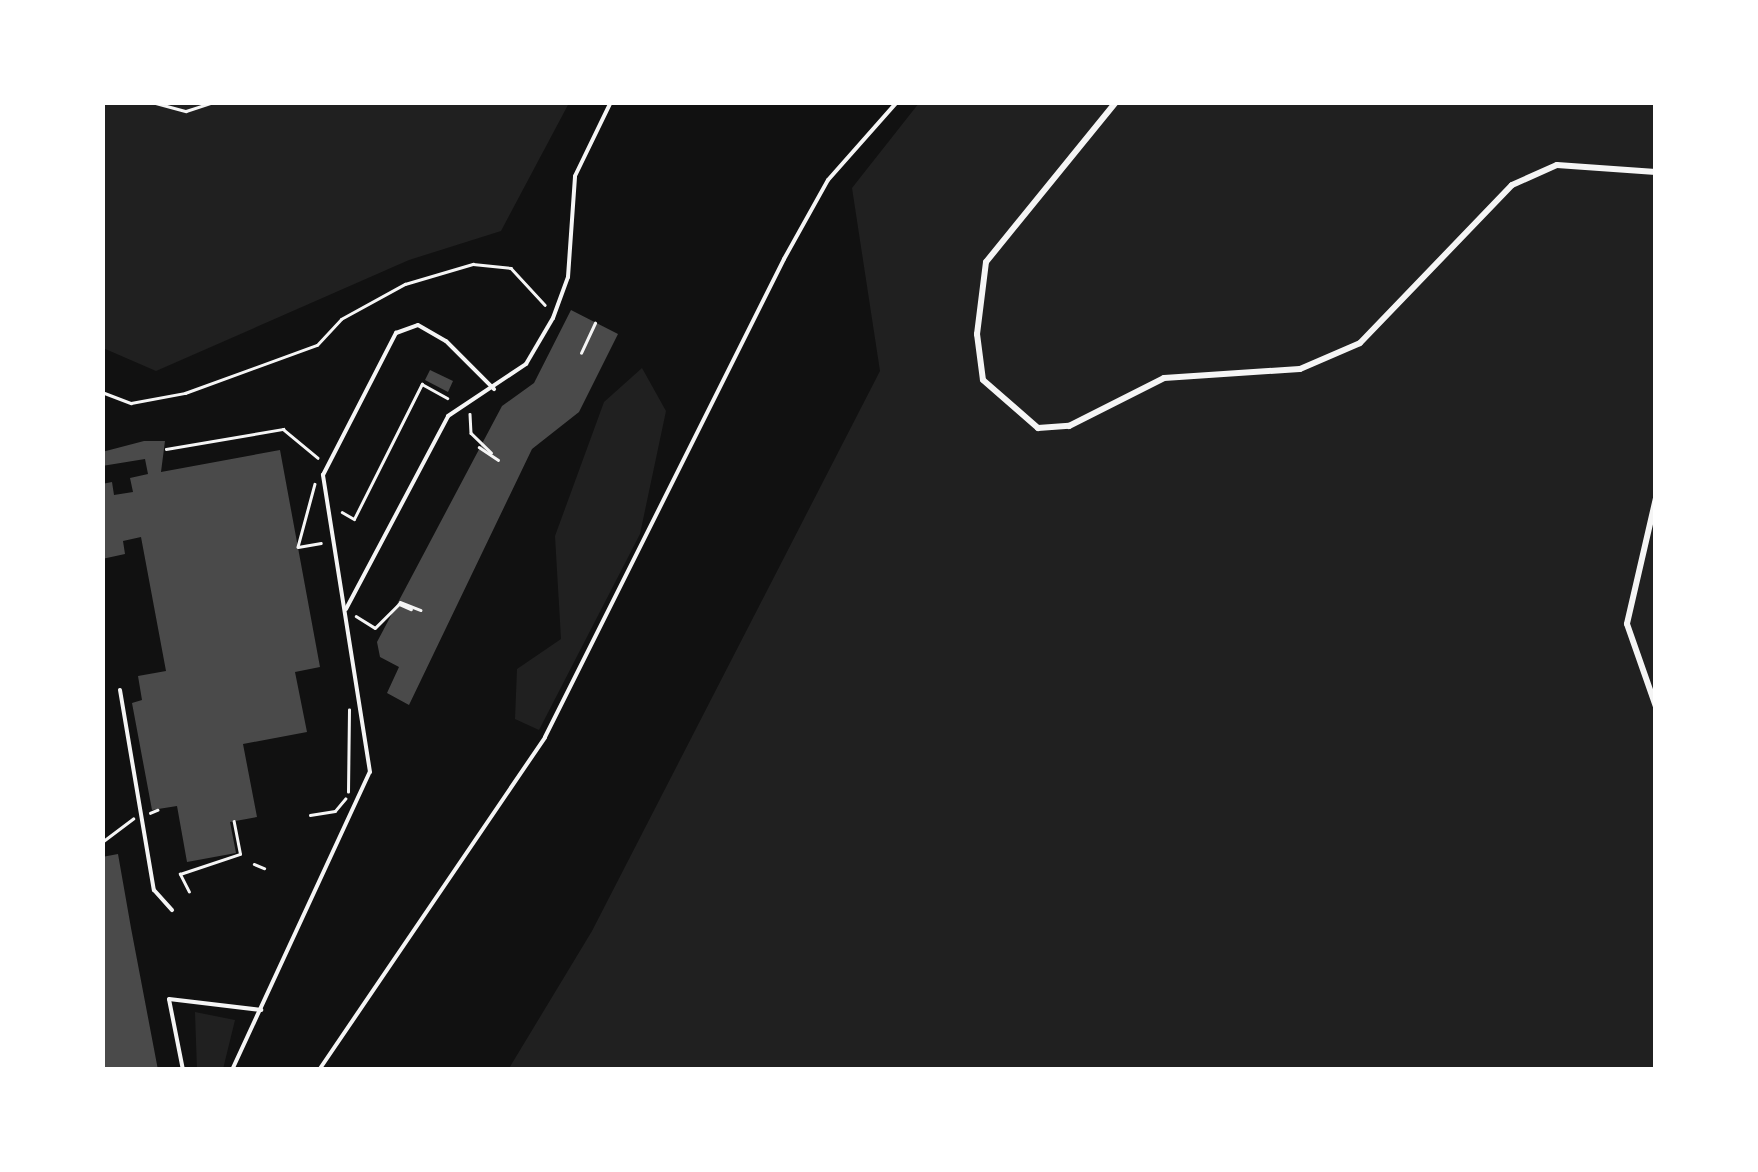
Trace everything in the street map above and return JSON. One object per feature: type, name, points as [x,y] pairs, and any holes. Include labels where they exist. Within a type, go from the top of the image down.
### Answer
[{"type":"street","points":[[1116,102],[986,262],[977,334],[984,380],[1038,428],[1069,426],[1164,378],[1300,369],[1360,342],[1512,186],[1557,165],[1656,172]]},
{"type":"street","points":[[1656,498],[1626,624],[1656,707]]},
{"type":"lane","points":[[346,610],[448,416],[494,389],[526,364],[553,318],[568,278],[574,176],[610,102]]},
{"type":"lane","points":[[319,1070],[545,738],[784,259],[828,180],[897,102]]},
{"type":"lane","points":[[232,1070],[370,772],[323,475],[396,333],[418,325],[446,341],[494,389]]},
{"type":"lane","points":[[120,690],[154,890],[172,910]]},
{"type":"lane","points":[[183,1070],[170,999],[260,1010]]},
{"type":"path","points":[[152,102],[186,111],[214,102]]},
{"type":"path","points":[[102,392],[131,403],[185,393],[317,345],[341,318],[405,284],[472,264],[512,268],[553,318]]},
{"type":"path","points":[[581,353],[595,322]]},
{"type":"path","points":[[334,522],[339,511],[354,519],[422,384],[447,398]]},
{"type":"path","points":[[470,413],[479,446],[498,460]]},
{"type":"path","points":[[166,449],[283,429],[321,460],[298,547],[324,542]]},
{"type":"path","points":[[479,446],[492,452]]},
{"type":"path","points":[[400,604],[411,609]]},
{"type":"path","points":[[400,604],[421,610]]},
{"type":"path","points":[[353,613],[374,628],[400,604]]},
{"type":"path","points":[[310,815],[336,811],[348,796],[353,700]]},
{"type":"path","points":[[102,842],[140,814],[156,810]]},
{"type":"path","points":[[189,892],[180,874],[240,854],[234,822]]},
{"type":"path","points":[[254,864],[264,868]]},
{"type":"shaded area","points":[[102,103],[569,103],[501,231],[409,260],[156,371],[103,348]]},
{"type":"shaded area","points":[[919,103],[1655,103],[1655,1069],[508,1070],[592,931],[880,371],[852,188]]},
{"type":"shaded area","points":[[642,368],[666,411],[640,534],[539,730],[515,719],[517,669],[561,639],[555,536],[604,402]]},
{"type":"shaded area","points":[[195,1012],[235,1020],[223,1069],[197,1069]]},
{"type":"building","points":[[571,310],[618,334],[579,412],[532,449],[409,705],[387,693],[399,667],[380,657],[377,642],[502,406],[534,383]]},
{"type":"building","points":[[430,370],[453,381],[448,392],[425,380]]},
{"type":"building","points":[[144,441],[165,441],[161,472],[280,450],[320,667],[295,672],[307,732],[243,744],[257,817],[230,822],[236,853],[187,862],[177,806],[152,810],[132,703],[142,700],[138,676],[166,671],[141,537],[123,541],[125,554],[102,559],[102,484],[112,482],[114,495],[133,492],[130,478],[148,474],[145,459],[102,466],[102,452]]},
{"type":"building","points":[[118,854],[158,1070],[102,1070],[102,857]]}]
